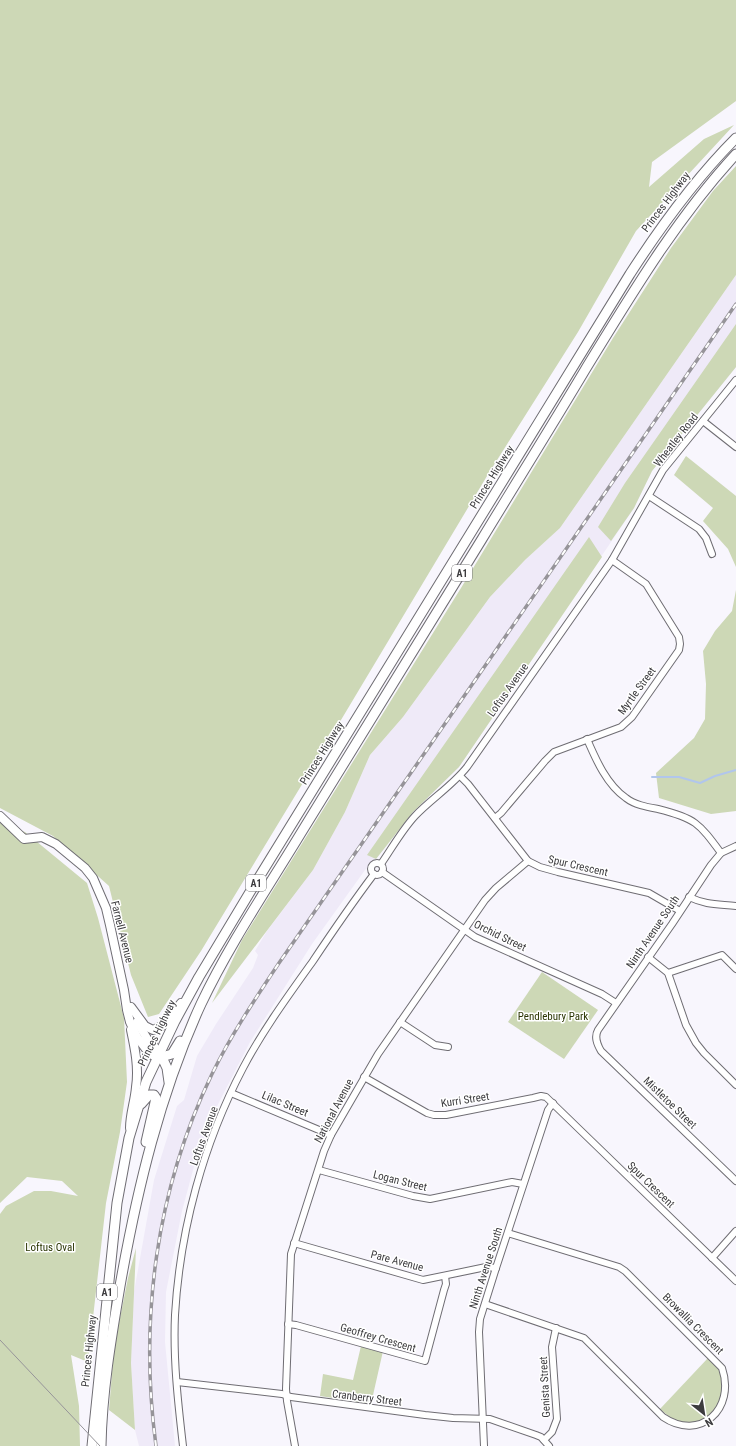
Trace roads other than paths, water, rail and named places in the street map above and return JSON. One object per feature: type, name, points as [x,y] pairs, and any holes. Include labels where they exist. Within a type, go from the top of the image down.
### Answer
[{"type":"highway","name":"Princes Highway","points":[[92,1446],[116,1210],[122,1168],[129,1138],[146,1082],[160,1056],[181,1010],[198,977],[630,274],[673,211],[736,138]]},
{"type":"highway","name":"Princes Highway","points":[[101,1446],[104,1396],[115,1315],[144,1169],[176,1063],[202,1001],[239,935],[635,289],[700,195],[736,154]]},
{"type":"highway","points":[[168,1090],[168,1073],[160,1056],[172,1054],[175,1051],[202,1001]]},
{"type":"highway","points":[[137,1110],[148,1096],[152,1095],[155,1097],[156,1103],[146,1142],[144,1169]]},
{"type":"main road","name":"Farnell Avenue","points":[[0,816],[24,839],[42,837],[56,844],[85,868],[93,878],[106,908],[129,1011],[142,1032],[160,1056]]},
{"type":"main road","points":[[129,1011],[146,1027],[152,1030],[159,1028],[168,1020],[198,977]]},
{"type":"main road","points":[[129,1011],[137,1074],[130,1120],[129,1138]]},
{"type":"street","name":"Wheatley Road","points":[[638,516],[664,470],[736,380]]},
{"type":"street","points":[[703,421],[736,447]]},
{"type":"street","points":[[649,496],[699,529],[706,538],[712,554]]},
{"type":"street","name":"Loftus Avenue","points":[[381,864],[415,816],[460,776],[612,560],[638,516]]},
{"type":"street","name":"Myrtle Street","points":[[495,818],[501,813],[548,756],[561,749],[615,730],[625,724],[632,717],[677,652],[680,644],[678,637],[646,584],[612,560]]},
{"type":"street","points":[[587,739],[604,772],[621,794],[641,805],[686,817],[704,830],[721,853]]},
{"type":"street","name":"Spur Crescent","points":[[460,776],[468,784],[528,861],[540,868],[649,893],[680,911]]},
{"type":"street","name":"Ninth Avenue South","points":[[596,1037],[598,1030],[710,865],[721,853],[736,846]]},
{"type":"street","name":"National Avenue","points":[[295,1446],[286,1395],[291,1260],[294,1243],[324,1151],[331,1135],[364,1077],[400,1022],[491,894],[528,861]]},
{"type":"street","points":[[376,863],[381,864],[383,869],[382,872],[374,874],[372,871],[373,865],[376,863]]},
{"type":"street","name":"Orchid Street","points":[[382,872],[475,937],[602,994],[616,1003]]},
{"type":"street","name":"Loftus Avenue","points":[[183,1446],[177,1382],[175,1315],[177,1288],[186,1228],[203,1164],[231,1093],[258,1042],[280,1006],[374,874]]},
{"type":"street","points":[[689,897],[707,904],[736,906]]},
{"type":"street","points":[[668,973],[722,956],[736,969]]},
{"type":"street","points":[[648,957],[668,973],[690,1034],[704,1053],[736,1085]]},
{"type":"street","points":[[400,1022],[435,1045],[448,1047]]},
{"type":"street","name":"Mistletoe Street","points":[[596,1037],[601,1051],[736,1181]]},
{"type":"street","name":"Kurri Street","points":[[364,1077],[434,1115],[446,1115],[541,1096],[553,1103]]},
{"type":"street","name":"Lilac Street","points":[[231,1093],[331,1135]]},
{"type":"street","name":"Spur Crescent","points":[[553,1103],[736,1281]]},
{"type":"street","name":"Ninth Avenue South","points":[[484,1446],[479,1325],[523,1184],[548,1110],[553,1103]]},
{"type":"street","name":"Logan Street","points":[[319,1170],[413,1196],[430,1199],[512,1182],[523,1184]]},
{"type":"street","points":[[712,1258],[736,1231]]},
{"type":"street","name":"Browallia Crescent","points":[[485,1304],[579,1335],[588,1342],[663,1416],[675,1424],[690,1426],[703,1424],[715,1416],[723,1406],[727,1391],[727,1382],[718,1362],[625,1271],[611,1265],[508,1233]]},
{"type":"street","name":"Pare Avenue","points":[[294,1243],[423,1280],[486,1267],[496,1268]]},
{"type":"street","name":"Geoffrey Crescent","points":[[288,1324],[425,1361],[446,1284],[445,1276]]},
{"type":"street","name":"Genista Street","points":[[544,1440],[552,1432],[558,1419],[552,1347],[556,1328]]},
{"type":"street","name":"Cranberry Street","points":[[177,1382],[286,1395],[290,1397],[338,1404],[425,1415],[498,1421],[541,1437],[549,1446]]},
{"type":"waterway","points":[[652,777],[679,777],[700,783],[715,776],[736,770]]},
{"type":"tram line","points":[[0,1340],[100,1446]]},
{"type":"railway","points":[[156,1446],[151,1398],[150,1351],[151,1303],[157,1256],[165,1209],[177,1163],[193,1118],[219,1060],[244,1017],[279,963],[736,304]]},
{"type":"park label","name":"Pendlebury Park","points":[[553,1016]]},
{"type":"park label","name":"Loftus Oval","points":[[50,1247]]}]
